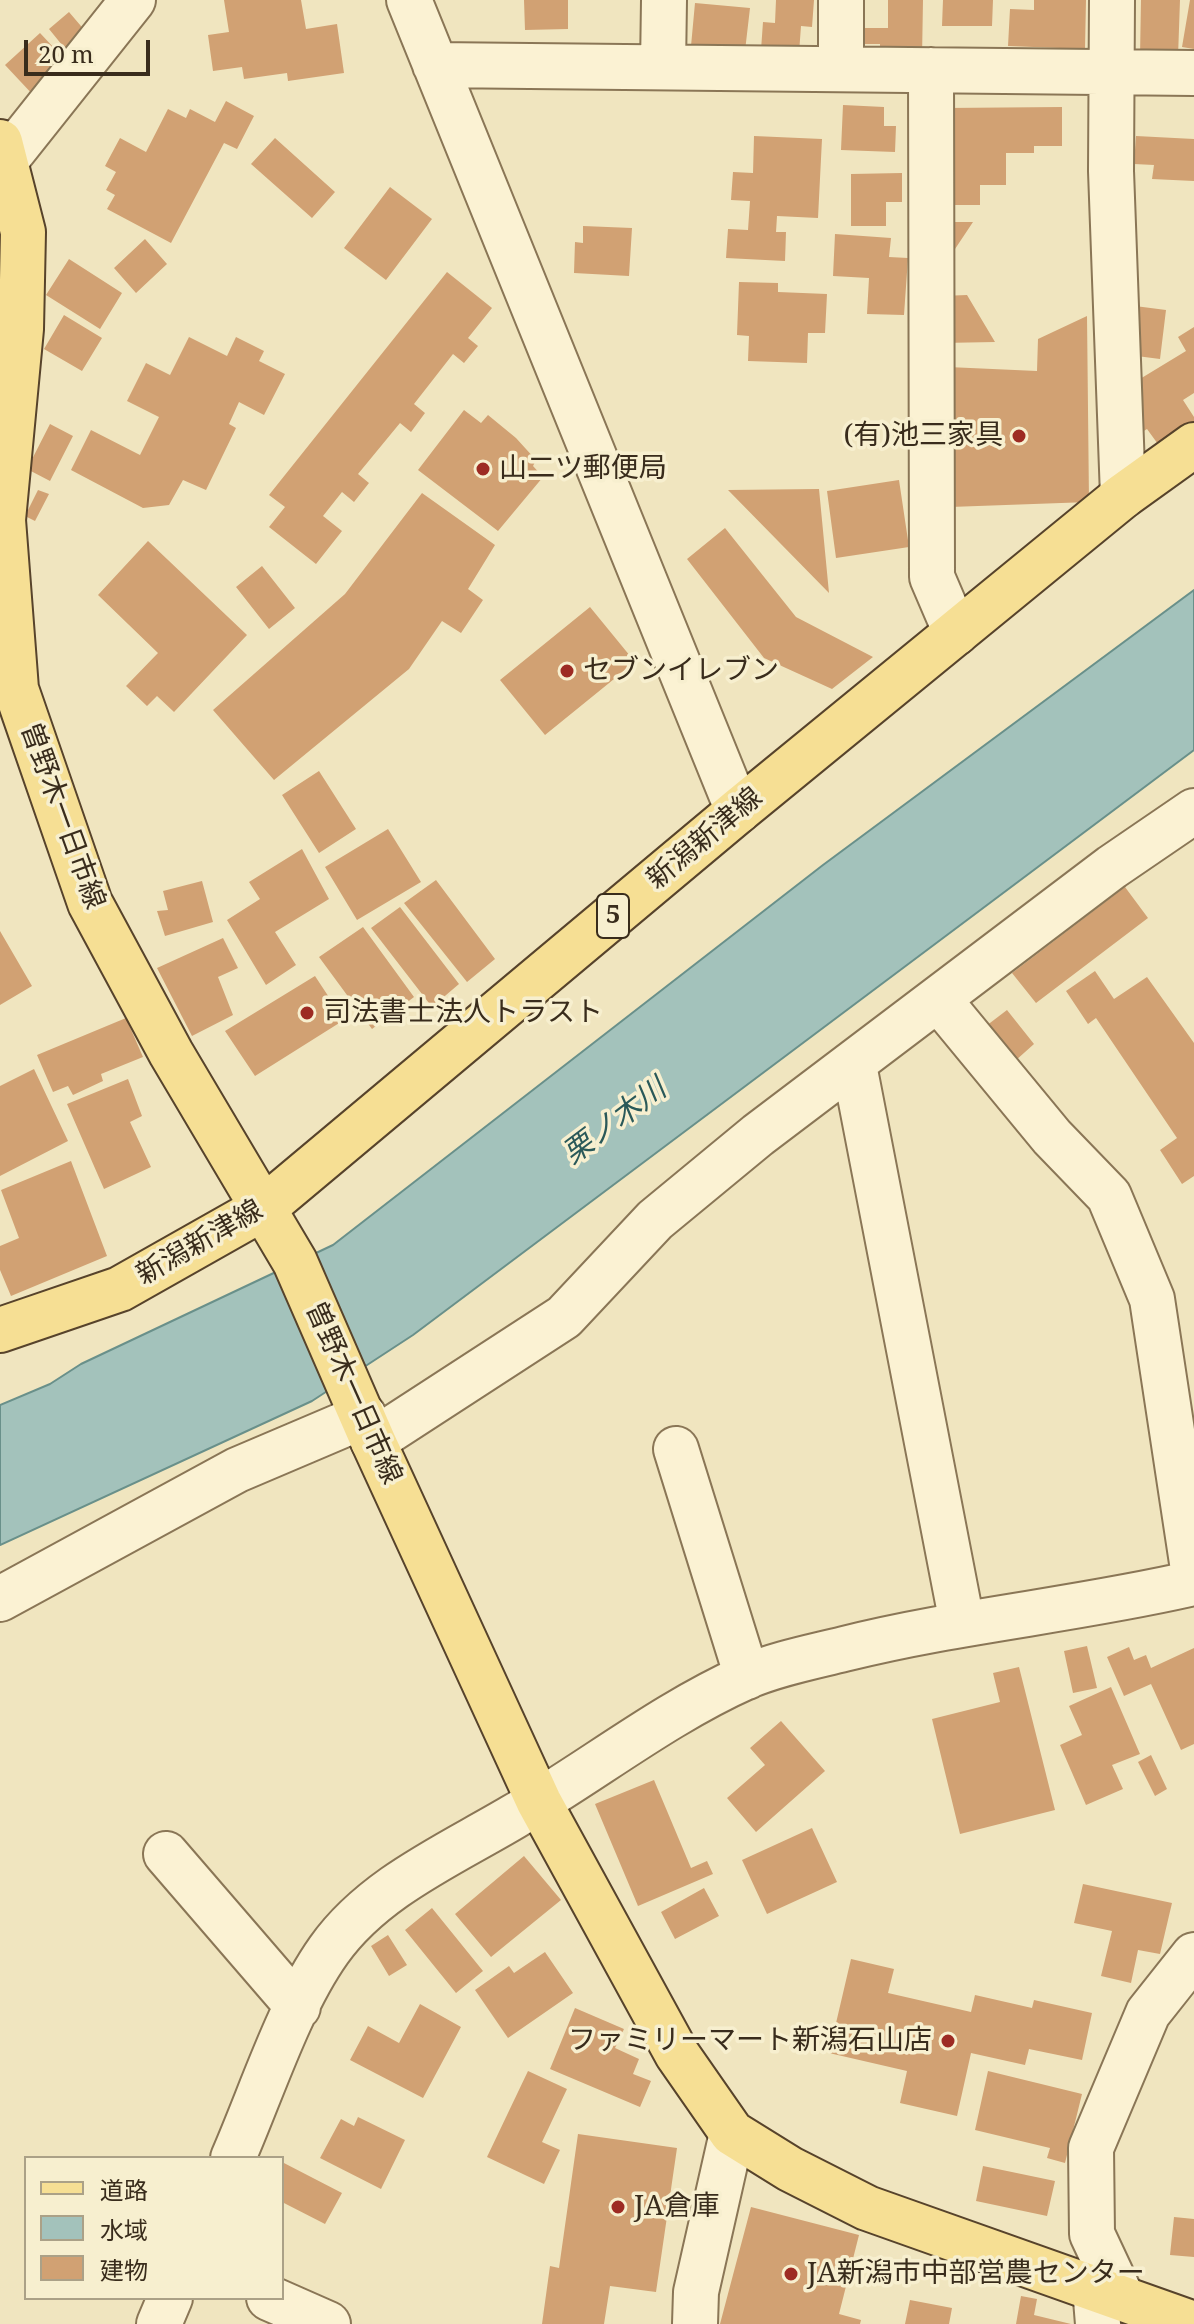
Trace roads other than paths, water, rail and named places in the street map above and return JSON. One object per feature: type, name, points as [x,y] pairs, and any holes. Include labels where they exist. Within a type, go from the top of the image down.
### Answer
[{"type":"main road","name":"曽野木一日市線","points":[[2,151],[23,232],[21,329],[2,534],[16,689],[90,903],[171,1053],[295,1262],[539,1802],[677,2054],[732,2133],[790,2169],[867,2208],[1105,2302],[1194,2324]]},
{"type":"main road","name":"新潟新津線","points":[[0,1330],[120,1289],[265,1207],[738,811],[1123,496],[1194,445]]},
{"type":"street","points":[[2,151],[133,0]]},
{"type":"street","points":[[409,0],[738,811]]},
{"type":"street","points":[[663,67],[664,0]]},
{"type":"street","points":[[841,0],[841,69]]},
{"type":"street","points":[[1112,0],[1111,171],[1123,496]]},
{"type":"street","points":[[435,65],[1194,73]]},
{"type":"street","points":[[931,70],[932,577],[956,633]]},
{"type":"street","points":[[0,1599],[237,1470],[363,1415],[564,1317],[655,1220],[758,1135],[1112,867],[1194,811]]},
{"type":"street","points":[[939,1000],[1052,1137],[1109,1196],[1152,1299],[1194,1576]]},
{"type":"street","points":[[854,1065],[962,1623]]},
{"type":"street","points":[[676,1449],[747,1677]]},
{"type":"street","points":[[234,2156],[298,2007],[327,1952],[357,1915],[398,1885],[539,1802],[661,1723],[747,1677],[896,1636],[1194,1583]]},
{"type":"street","points":[[166,1854],[298,2007]]},
{"type":"street","points":[[1105,2302],[1092,2234],[1091,2148],[1148,2013],[1194,1955]]},
{"type":"street","points":[[695,2324],[696,2292],[732,2133]]},
{"type":"street","points":[[159,2324],[169,2300]]},
{"type":"street","points":[[274,2300],[328,2324]]},
{"type":"water","name":"栗ノ木川","points":[[1194,590],[1194,750],[413,1335],[312,1401],[0,1545],[0,1405],[50,1384],[81,1364],[333,1245],[823,865]]},
{"type":"place","name":"(有)池三家具","points":[[1019,436]]},
{"type":"place","name":"山二ツ郵便局","points":[[483,469]]},
{"type":"place","name":"セブンイレブン","points":[[567,671]]},
{"type":"place","name":"司法書士法人トラスト","points":[[307,1013]]},
{"type":"place","name":"ファミリーマート新潟石山店","points":[[948,2041]]},
{"type":"place","name":"JA倉庫","points":[[618,2207]]},
{"type":"place","name":"JA新潟市中部営農センター","points":[[791,2274]]}]
